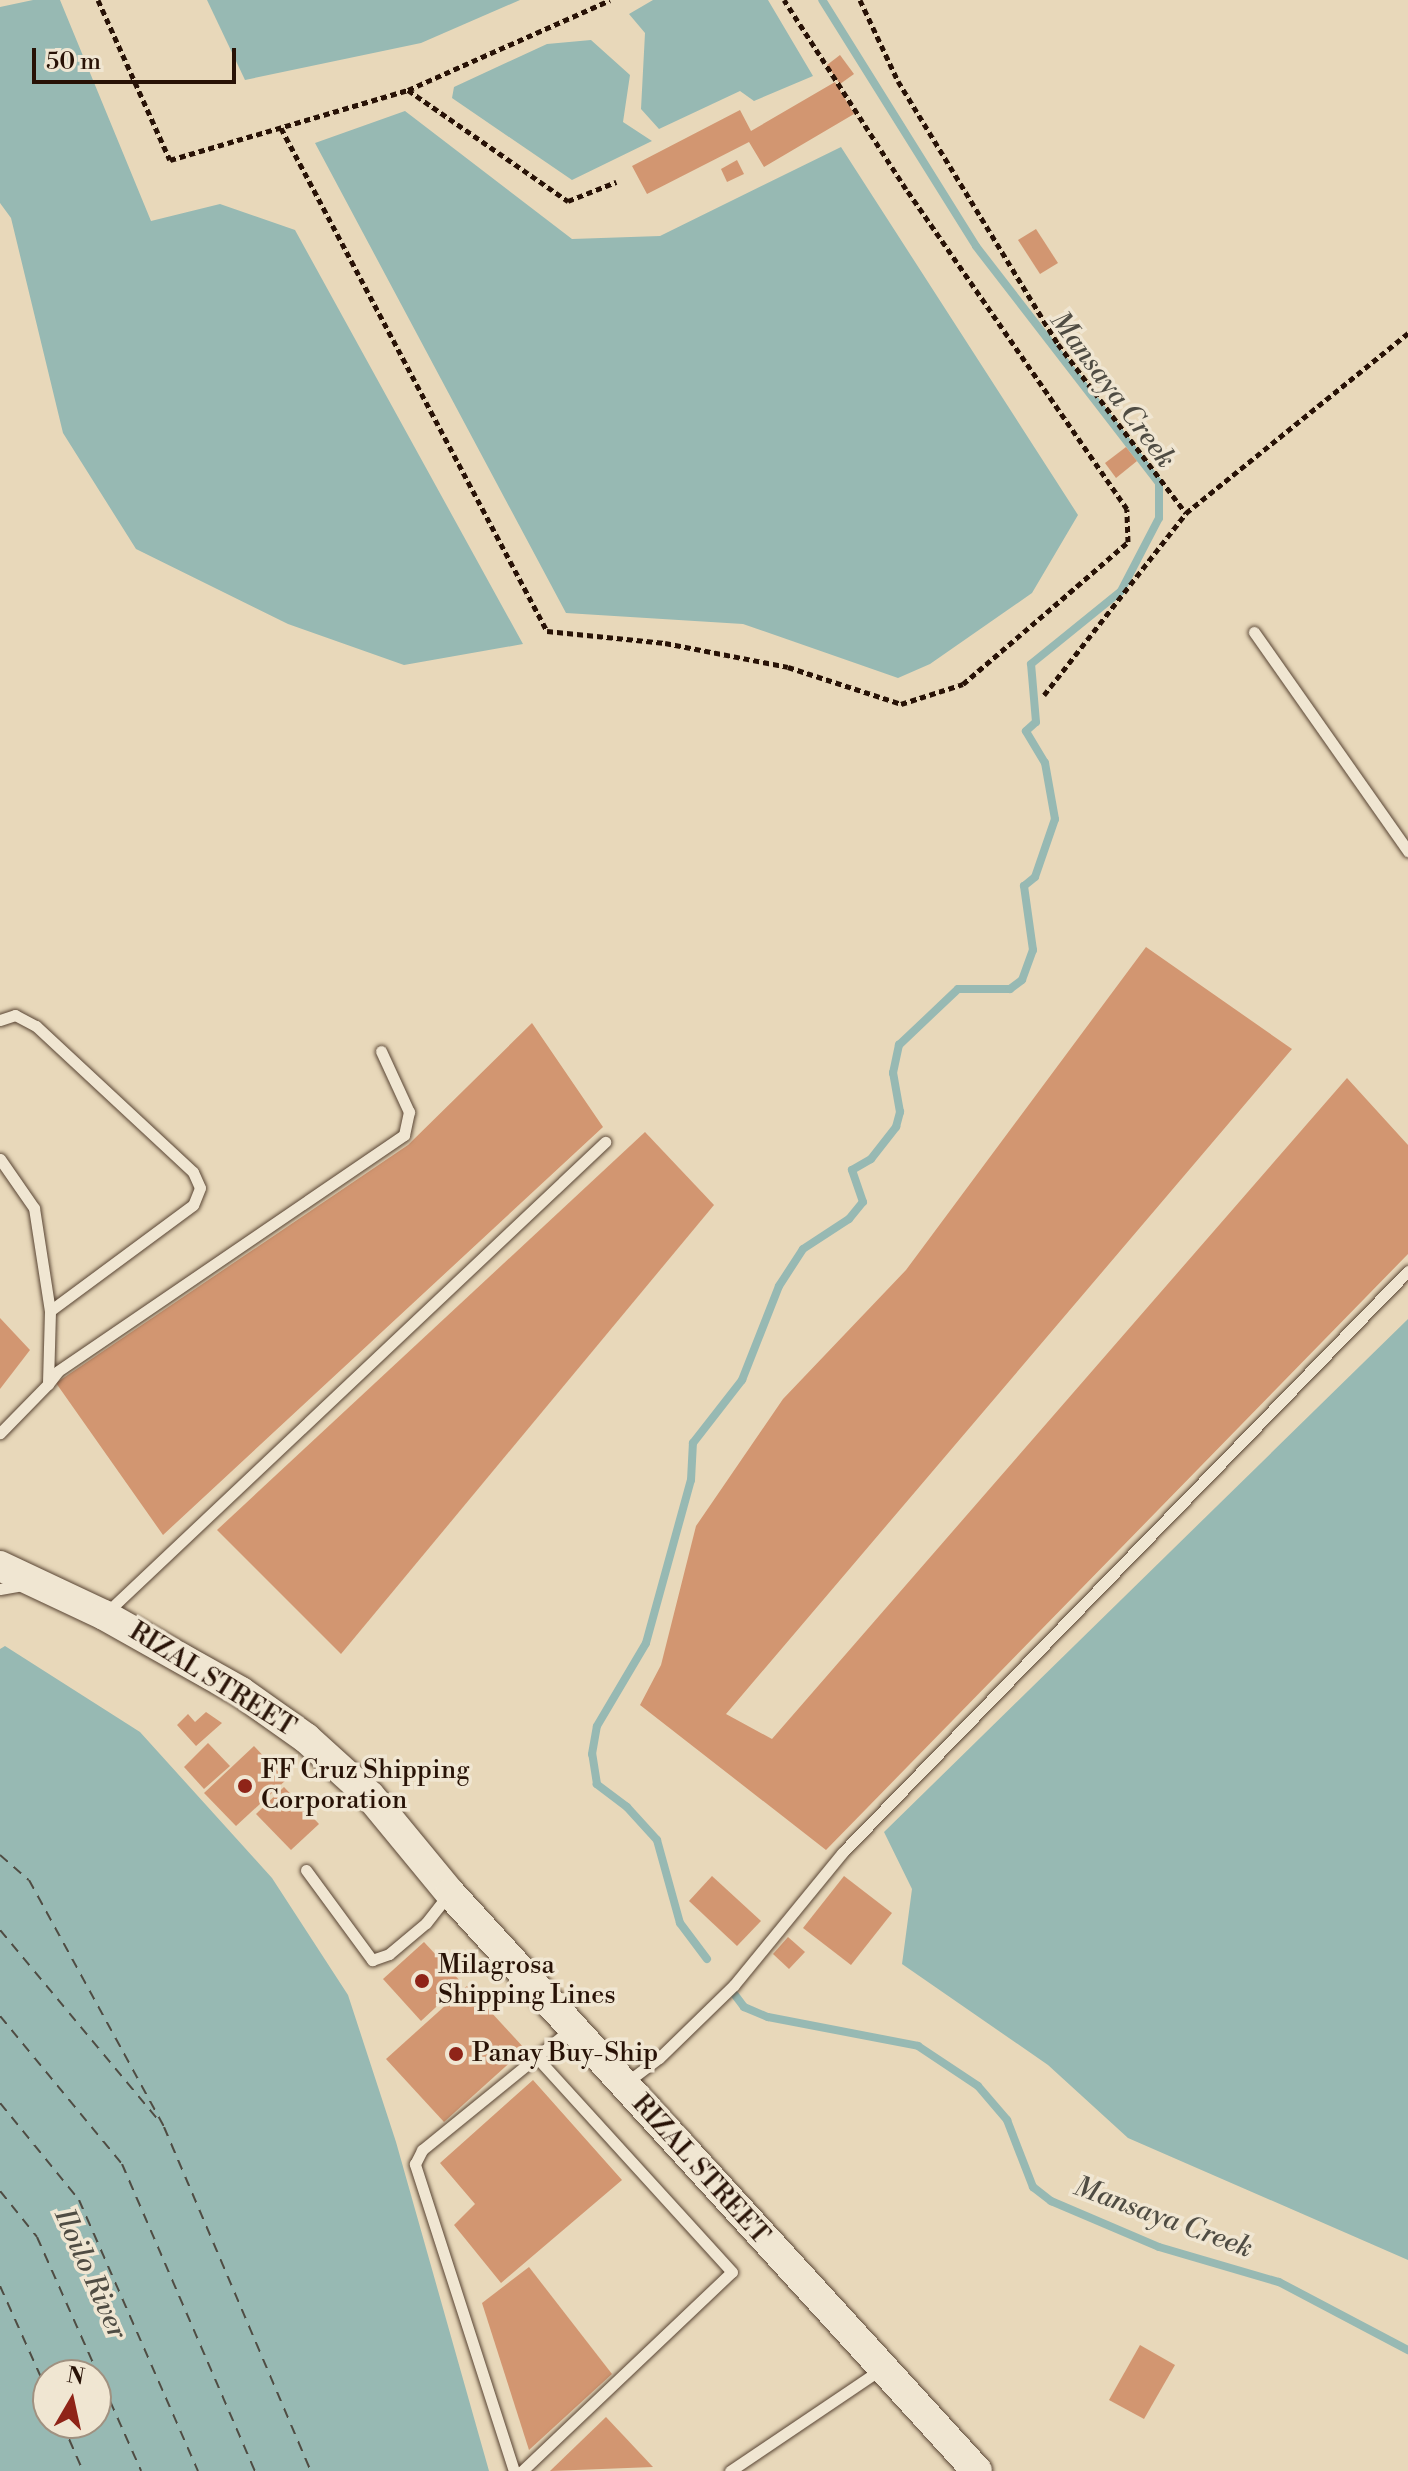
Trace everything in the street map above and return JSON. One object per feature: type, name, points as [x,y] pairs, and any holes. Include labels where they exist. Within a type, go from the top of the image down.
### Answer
[{"type":"main road","name":"RIZAL STREET","points":[[0,1566],[104,1615],[241,1692],[306,1738],[370,1796],[450,1893],[881,2370],[977,2471]]},
{"type":"lane","points":[[1254,632],[1408,851]]},
{"type":"lane","points":[[0,1020],[15,1015],[36,1026],[193,1172],[200,1188],[193,1205],[50,1311]]},
{"type":"lane","points":[[0,1433],[58,1371],[404,1135],[409,1112],[381,1051]]},
{"type":"lane","points":[[104,1615],[605,1142]]},
{"type":"lane","points":[[0,1159],[34,1208],[50,1311],[48,1384]]},
{"type":"lane","points":[[623,2085],[659,2058],[734,1985],[842,1853],[1408,1271]]},
{"type":"lane","points":[[0,1589],[38,1583]]},
{"type":"lane","points":[[306,1870],[372,1960],[389,1954],[426,1923],[450,1893]]},
{"type":"lane","points":[[514,2471],[415,2164],[428,2145],[539,2060],[572,2028]]},
{"type":"lane","points":[[522,2471],[732,2272],[539,2060]]},
{"type":"lane","points":[[730,2471],[881,2370]]},
{"type":"path","points":[[98,0],[170,160],[408,90],[610,0]]},
{"type":"path","points":[[281,128],[547,631],[665,643],[788,667],[901,704],[963,684],[1054,606],[1128,542],[1127,509],[906,189],[784,0]]},
{"type":"path","points":[[860,0],[898,81],[1058,344],[1186,513]]},
{"type":"path","points":[[408,90],[568,201],[616,182]]},
{"type":"path","points":[[1044,695],[1186,513],[1408,333]]},
{"type":"water","points":[[33,0],[60,0],[151,221],[220,204],[295,230],[523,644],[404,665],[288,624],[136,549],[63,433],[11,218],[0,203],[0,7]]},
{"type":"water","points":[[207,0],[520,0],[421,43],[245,80]]},
{"type":"water","points":[[653,0],[768,0],[813,76],[754,101],[740,91],[659,129],[641,109],[645,33],[629,14]]},
{"type":"water","points":[[591,40],[630,75],[623,122],[652,141],[572,180],[452,98],[454,87],[547,44]]},
{"type":"water","points":[[405,111],[572,239],[660,236],[841,147],[1078,515],[1032,593],[930,664],[898,678],[743,624],[566,613],[315,143]]},
{"type":"water","points":[[1408,1319],[1408,2260],[1128,2138],[1048,2065],[902,1964],[912,1889],[884,1832]]},
{"type":"water","name":"Iloilo River","points":[[5,1646],[140,1732],[272,1878],[348,1995],[396,2142],[489,2471],[0,2471],[0,1649]]},
{"type":"building","points":[[840,55],[854,74],[840,84],[827,65]]},
{"type":"building","points":[[835,82],[854,114],[764,167],[749,142],[647,194],[632,166],[740,110],[751,131]]},
{"type":"building","points":[[737,160],[744,174],[727,182],[721,169]]},
{"type":"building","points":[[1036,229],[1058,263],[1040,274],[1018,240]]},
{"type":"building","points":[[1126,447],[1137,461],[1116,478],[1105,463]]},
{"type":"building","points":[[1146,947],[1292,1049],[726,1714],[772,1739],[1347,1078],[1408,1145],[1408,1254],[826,1850],[640,1705],[661,1665],[696,1526],[783,1399],[906,1270]]},
{"type":"building","points":[[532,1023],[603,1127],[163,1535],[56,1383],[408,1145]]},
{"type":"building","points":[[645,1132],[714,1205],[341,1654],[217,1530]]},
{"type":"building","points":[[0,1318],[30,1350],[0,1389]]},
{"type":"building","points":[[206,1712],[222,1723],[196,1746],[177,1725],[188,1714],[195,1722]]},
{"type":"building","points":[[208,1743],[230,1766],[204,1789],[184,1767]]},
{"type":"building","name":"FF Cruz Shipping Corporation","points":[[254,1746],[286,1780],[236,1826],[204,1793]]},
{"type":"building","points":[[284,1787],[319,1824],[291,1850],[256,1814]]},
{"type":"building","points":[[712,1876],[761,1921],[737,1946],[689,1901]]},
{"type":"building","points":[[844,1876],[892,1913],[851,1965],[803,1928]]},
{"type":"building","points":[[788,1937],[805,1952],[789,1969],[773,1954]]},
{"type":"building","name":"Milagrosa Shipping Lines","points":[[424,1942],[462,1983],[421,2021],[383,1979]]},
{"type":"building","name":"Panay Buy-Ship","points":[[467,1986],[525,2049],[444,2122],[386,2059]]},
{"type":"building","name":"Milagrosa Shipping Lines","points":[[533,2080],[622,2180],[501,2283],[454,2225],[475,2204],[440,2163]]},
{"type":"building","points":[[529,2267],[612,2374],[529,2450],[482,2303]]},
{"type":"building","points":[[1140,2345],[1175,2365],[1144,2419],[1109,2400]]},
{"type":"building","points":[[606,2417],[653,2467],[550,2471]]},
{"type":"waterway","name":"Mansaya Creek","points":[[707,1959],[680,1923],[657,1840],[627,1807],[597,1784],[592,1754],[597,1726],[646,1643],[691,1480],[693,1443],[742,1380],[779,1286],[803,1249],[849,1219],[863,1202],[852,1170],[871,1159],[896,1127],[900,1112],[893,1073],[899,1045],[958,989],[1010,989],[1022,980],[1033,950],[1024,886],[1035,877],[1055,819],[1045,763],[1026,731],[1036,722],[1031,664],[1121,591],[1159,518],[1159,483],[976,246],[822,0]]},
{"type":"waterway","name":"Mansaya Creek","points":[[735,1995],[744,2007],[768,2017],[918,2046],[978,2086],[1007,2120],[1033,2187],[1051,2201],[1159,2247],[1279,2282],[1408,2350]]},
{"type":"ferry route","points":[[0,1855],[29,1880],[164,2127],[311,2471]]},
{"type":"ferry route","points":[[0,1930],[161,2123]]},
{"type":"ferry route","points":[[0,2016],[122,2164],[255,2471]]},
{"type":"ferry route","points":[[0,2103],[79,2200],[198,2471]]},
{"type":"ferry route","points":[[0,2191],[37,2237],[141,2471]]},
{"type":"ferry route","points":[[0,2286],[33,2359]]},
{"type":"ferry route","points":[[69,2439],[83,2471]]},
{"type":"place","name":"FF Cruz Shipping Corporation","points":[[245,1786]]},
{"type":"place","name":"Milagrosa Shipping Lines","points":[[422,1981]]},
{"type":"place","name":"Panay Buy-Ship","points":[[456,2054]]}]
